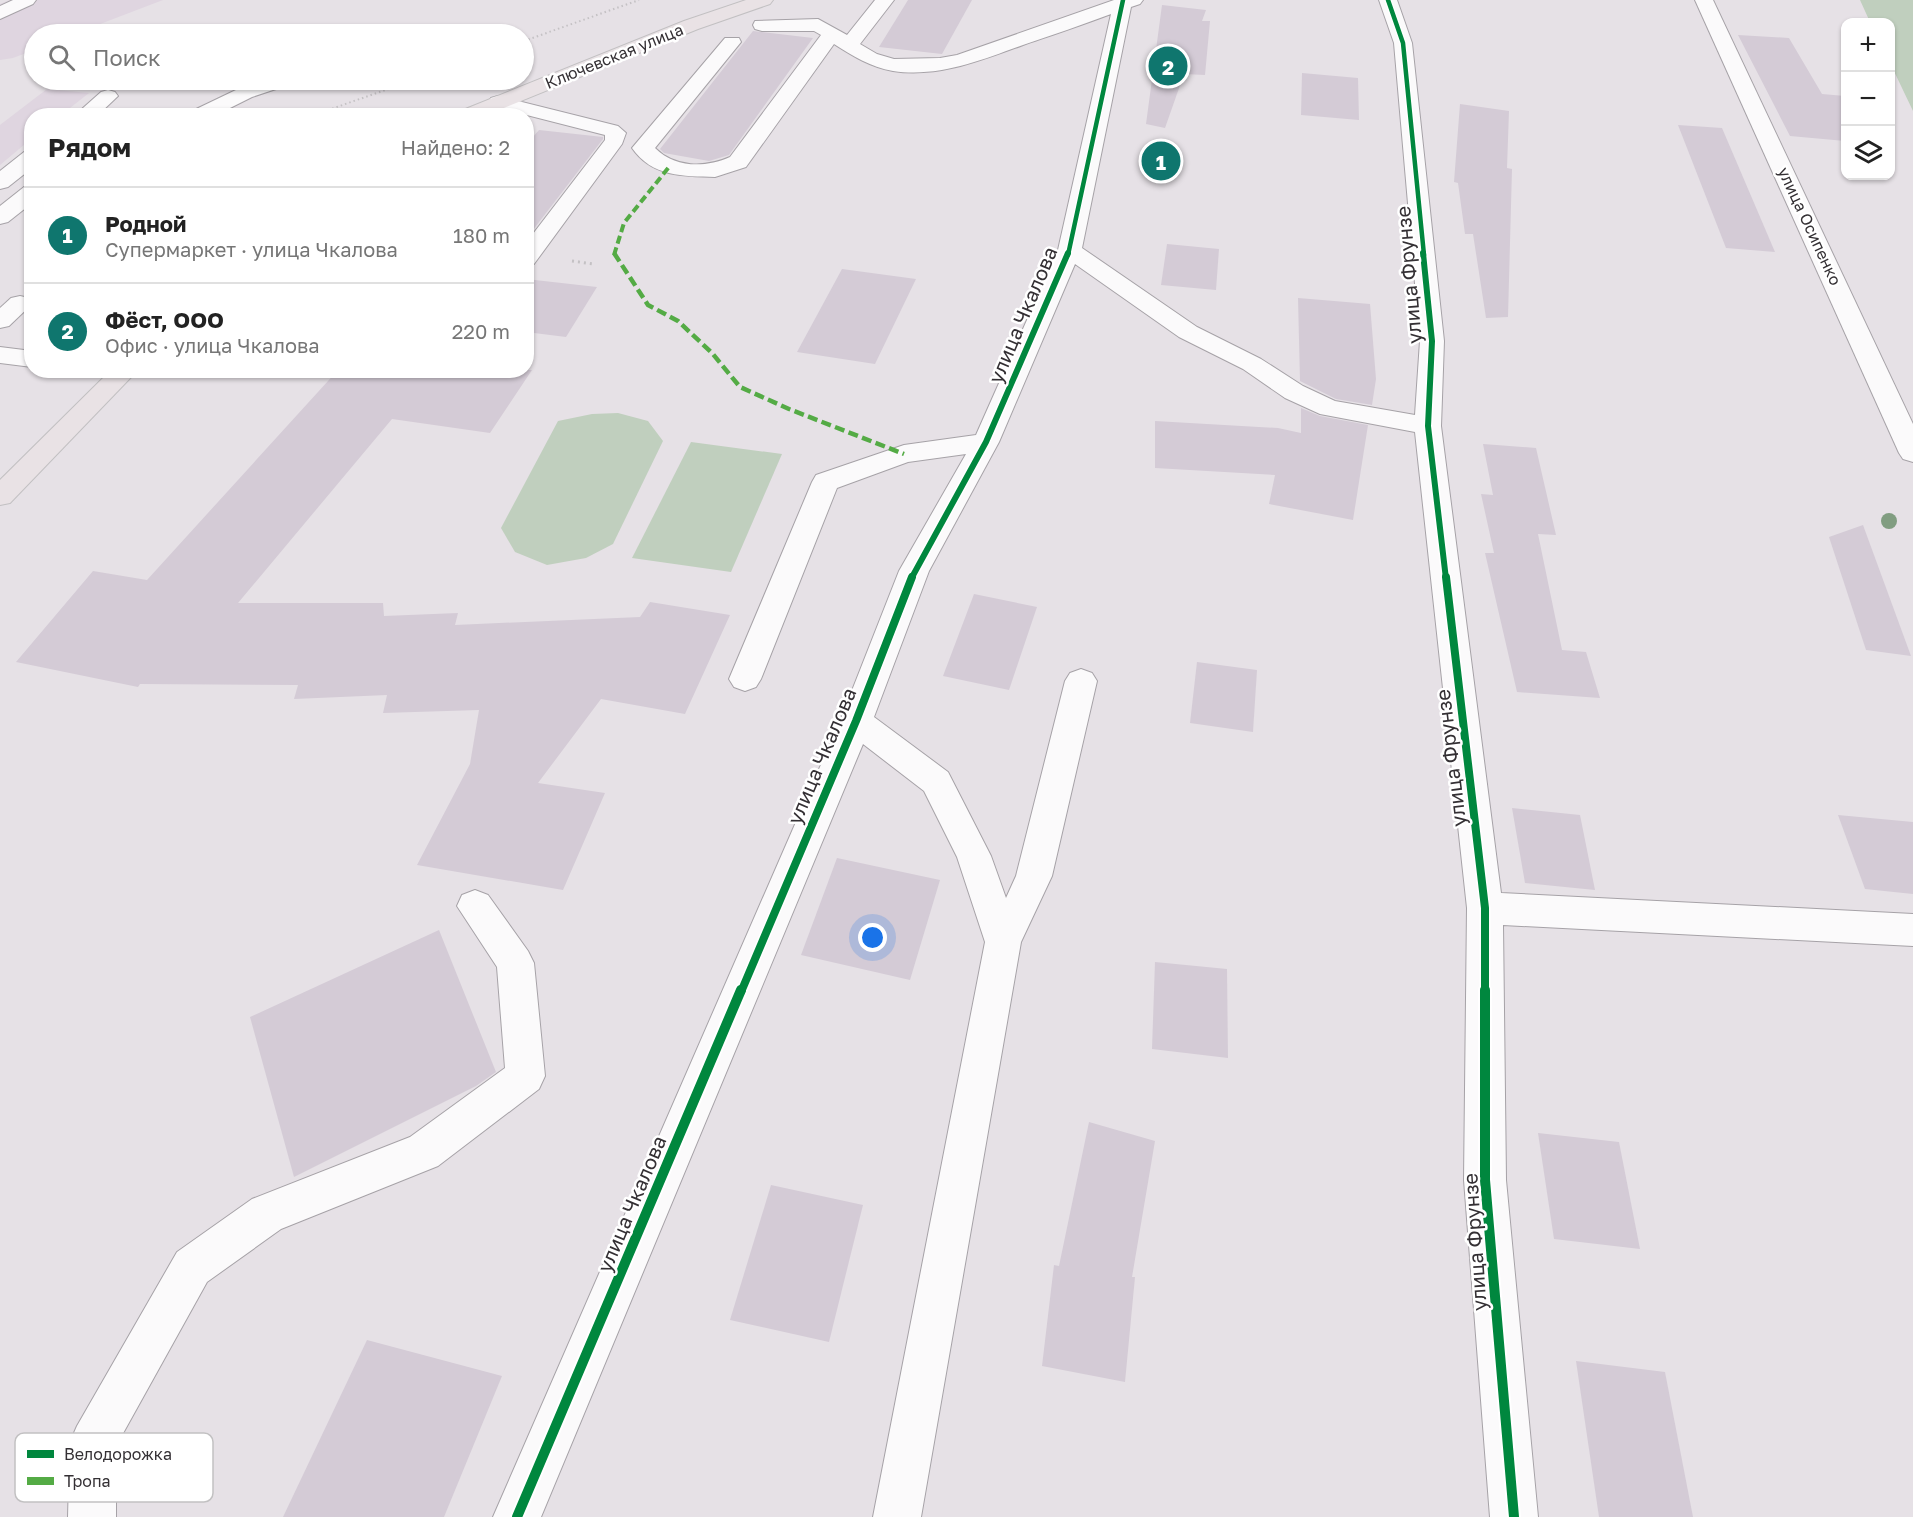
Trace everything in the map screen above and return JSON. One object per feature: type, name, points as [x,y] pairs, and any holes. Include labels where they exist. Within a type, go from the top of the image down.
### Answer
[{"type":"main road","name":"Ключевская улица","points":[[534,88],[691,25],[764,0]]},
{"type":"main road","name":"Ключевская улица","points":[[484,108],[528,90]]},
{"type":"main road","points":[[0,496],[115,378]]},
{"type":"street","points":[[0,13],[27,0]]},
{"type":"street","points":[[732,42],[643,148],[657,162],[675,169],[716,171],[738,162],[840,40],[885,0]]},
{"type":"street","name":"улица Фрунзе","points":[[1388,0],[1403,43],[1432,341],[1428,426],[1485,908],[1485,1180],[1514,1517]]},
{"type":"street","name":"улица Осипенко","points":[[1704,0],[1913,453]]},
{"type":"street","points":[[762,25],[818,25],[875,60],[908,66],[939,65],[1016,42],[1126,1]]},
{"type":"street","name":"улица Чкалова","points":[[517,1517],[856,721],[914,572],[986,442],[1070,250],[1126,1]]},
{"type":"street","points":[[214,108],[254,90]]},
{"type":"street","points":[[94,108],[108,96]]},
{"type":"street","points":[[498,102],[522,108]]},
{"type":"street","points":[[534,111],[616,133],[615,140],[534,248]]},
{"type":"street","points":[[0,183],[24,164]]},
{"type":"street","points":[[0,217],[24,198]]},
{"type":"street","points":[[1070,250],[1188,332],[1252,364],[1294,392],[1329,408],[1428,426]]},
{"type":"street","points":[[0,321],[20,303]]},
{"type":"street","points":[[0,355],[24,358]]},
{"type":"street","points":[[745,679],[826,483],[904,454],[986,442]]},
{"type":"street","points":[[897,1517],[1004,942],[1034,876],[1081,681]]},
{"type":"street","points":[[856,721],[936,782],[974,856],[1004,942]]},
{"type":"street","points":[[98,1433],[192,1267],[267,1214],[424,1152],[525,1076],[515,963],[475,906]]},
{"type":"street","points":[[1485,908],[1913,930]]},
{"type":"street","points":[[92,1502],[92,1517]]},
{"type":"path","points":[[534,37],[639,0]]},
{"type":"path","points":[[335,108],[386,90]]},
{"type":"shaded area","points":[[10,0],[163,0],[100,24],[24,24],[24,54],[0,60],[0,4]]},
{"type":"shaded area","points":[[46,90],[89,93],[70,108],[24,108],[24,145],[0,165],[0,125]]},
{"type":"green space","points":[[1860,0],[1913,0],[1913,111],[1895,73],[1895,18],[1868,18]]},
{"type":"green space","points":[[618,413],[648,421],[663,441],[613,544],[586,558],[547,565],[515,552],[501,528],[558,421],[592,414]]},
{"type":"green space","points":[[691,442],[782,454],[731,572],[632,558]]},
{"type":"building","points":[[908,0],[972,0],[942,54],[879,47]]},
{"type":"building","points":[[1162,5],[1206,10],[1202,21],[1210,21],[1205,75],[1184,74],[1165,128],[1146,124]]},
{"type":"building","points":[[753,31],[813,38],[729,155],[709,161],[664,153],[660,149]]},
{"type":"building","points":[[1738,35],[1789,38],[1822,94],[1841,96],[1841,141],[1790,136]]},
{"type":"building","points":[[1302,73],[1358,78],[1359,120],[1301,115]]},
{"type":"building","points":[[1460,104],[1509,111],[1507,168],[1512,169],[1508,317],[1486,318],[1473,234],[1465,234],[1458,183],[1454,182]]},
{"type":"building","points":[[1678,125],[1722,128],[1775,252],[1726,248]]},
{"type":"building","points":[[539,130],[603,137],[603,139],[534,229],[534,136]]},
{"type":"building","points":[[1167,244],[1219,249],[1216,290],[1161,285]]},
{"type":"building","points":[[842,269],[916,279],[875,364],[797,352]]},
{"type":"building","points":[[534,280],[597,287],[566,337],[534,333]]},
{"type":"building","points":[[1298,298],[1370,304],[1376,379],[1372,405],[1336,399],[1300,381]]},
{"type":"building","points":[[331,378],[527,378],[490,433],[392,419],[238,603],[383,603],[384,616],[458,613],[455,625],[640,617],[650,602],[730,615],[685,714],[601,699],[538,783],[605,793],[563,890],[417,865],[470,764],[479,710],[383,713],[387,695],[294,699],[298,685],[140,684],[138,687],[16,662],[93,571],[147,580]]},
{"type":"building","points":[[1301,408],[1320,416],[1368,425],[1353,520],[1269,504],[1275,475],[1155,468],[1155,421],[1278,428],[1301,433]]},
{"type":"building","points":[[1483,444],[1536,448],[1556,535],[1538,534],[1562,650],[1586,652],[1600,698],[1517,692],[1485,553],[1494,553],[1481,494],[1493,495]]},
{"type":"building","points":[[1863,525],[1911,656],[1866,650],[1829,537]]},
{"type":"building","points":[[974,594],[1037,607],[1009,690],[943,676]]},
{"type":"building","points":[[1197,662],[1257,670],[1253,732],[1190,723]]},
{"type":"building","points":[[1512,808],[1580,815],[1595,890],[1525,883]]},
{"type":"building","points":[[1838,815],[1913,822],[1913,894],[1865,889]]},
{"type":"building","points":[[837,858],[940,880],[910,980],[801,955]]},
{"type":"building","points":[[439,930],[496,1072],[476,1086],[294,1177],[250,1017]]},
{"type":"building","points":[[1155,962],[1227,969],[1228,1058],[1152,1049]]},
{"type":"building","points":[[1089,1122],[1155,1141],[1132,1277],[1135,1277],[1125,1382],[1042,1366],[1054,1265],[1059,1266]]},
{"type":"building","points":[[1538,1133],[1619,1142],[1640,1249],[1554,1239]]},
{"type":"building","points":[[771,1185],[863,1205],[829,1342],[730,1320]]},
{"type":"building","points":[[367,1340],[502,1376],[444,1517],[283,1517]]},
{"type":"building","points":[[1576,1361],[1665,1372],[1693,1517],[1599,1517]]},
{"type":"marked path","points":[[669,167],[624,223],[614,255],[648,305],[678,321],[712,353],[740,387],[789,409],[904,454]]},
{"type":"cycle path","points":[[517,1517],[856,721],[914,571],[986,442],[1070,250],[1123,0]]},
{"type":"cycle path","points":[[1388,0],[1403,43],[1432,341],[1428,426],[1485,908],[1485,1180],[1514,1517]]},
{"type":"place","name":"Фёст, ООО","points":[[1168,66]]},
{"type":"place","name":"Родной","points":[[1161,161]]}]
